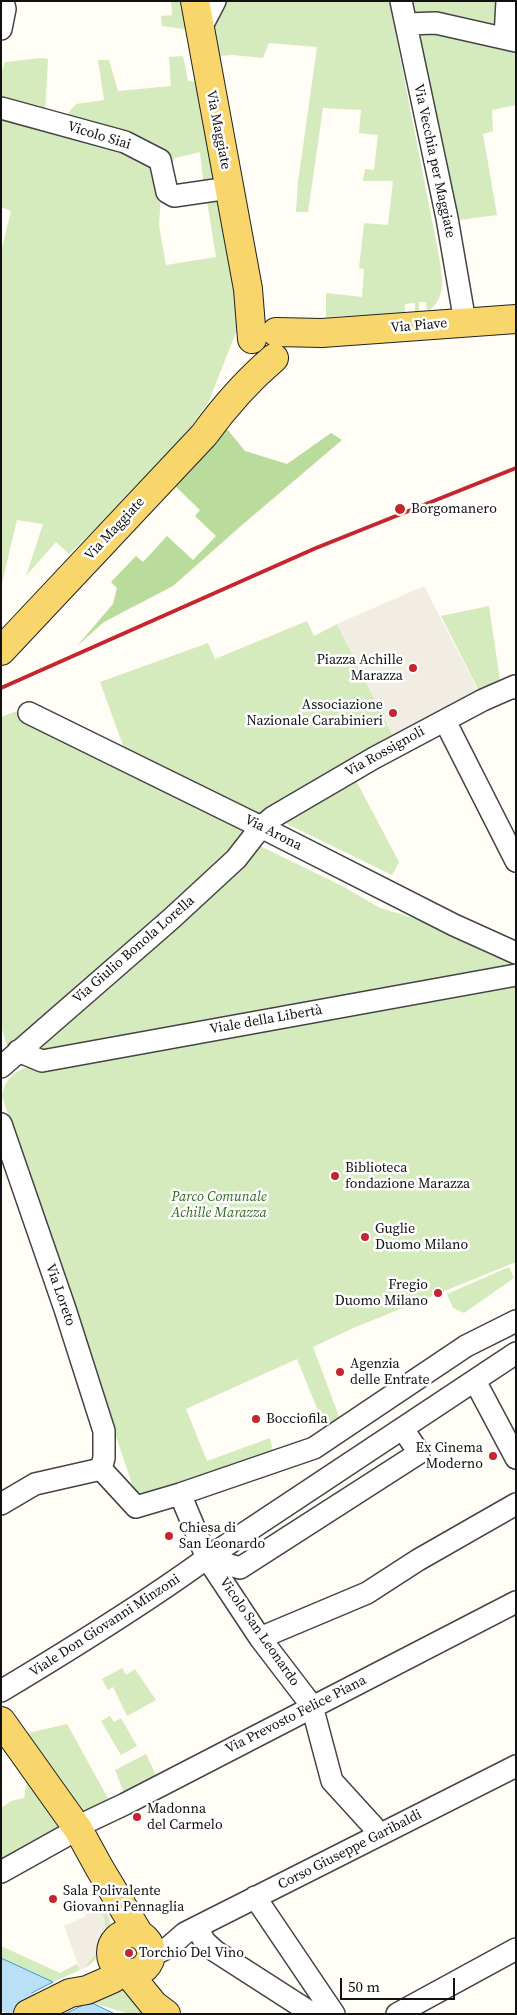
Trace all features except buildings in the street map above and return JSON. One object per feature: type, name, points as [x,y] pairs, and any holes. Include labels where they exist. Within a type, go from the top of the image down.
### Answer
[{"type":"main road","name":"Via Maggiate","points":[[1,651],[204,435],[227,404],[254,376],[267,343],[248,289],[195,1]]},
{"type":"main road","name":"Via Piave","points":[[267,343],[322,334],[516,319]]},
{"type":"main road","points":[[1,1721],[78,1828],[100,1869],[118,1928],[171,2014]]},
{"type":"main road","points":[[28,2014],[70,1993],[82,1981],[133,1953]]},
{"type":"main road","points":[[133,1953],[154,2005],[166,2014]]},
{"type":"street","points":[[1,29],[6,9],[3,1]]},
{"type":"street","points":[[200,30],[215,1]]},
{"type":"street","name":"Via Vecchia per Maggiate","points":[[401,1],[447,218],[465,322]]},
{"type":"street","points":[[406,24],[436,23],[510,40],[507,1]]},
{"type":"street","name":"Vicolo Siai","points":[[1,108],[125,142],[160,160],[167,192],[174,196],[229,188]]},
{"type":"street","name":"Via Rossignoli","points":[[261,827],[273,817],[351,771],[483,700],[515,687]]},
{"type":"street","name":"Via Arona","points":[[30,713],[454,925],[516,953]]},
{"type":"street","points":[[445,721],[516,861]]},
{"type":"street","name":"Via Giulio Bonola Lorella","points":[[1,1067],[171,919],[236,859],[261,827]]},
{"type":"street","name":"Viale della Libertà","points":[[18,1051],[42,1061],[516,975]]},
{"type":"street","name":"Via Loreto","points":[[1,1124],[65,1309],[104,1431],[104,1458],[101,1469]]},
{"type":"street","points":[[1,1504],[35,1484],[101,1469],[136,1507],[180,1494],[314,1448],[466,1346],[516,1322]]},
{"type":"street","name":"Viale Don Giovanni Minzoni","points":[[1,1691],[124,1616],[174,1583],[207,1558],[516,1353]]},
{"type":"street","points":[[431,1370],[440,1375],[454,1395]]},
{"type":"street","points":[[475,1381],[516,1458]]},
{"type":"street","points":[[207,1558],[240,1568],[419,1453],[403,1429]]},
{"type":"street","name":"Vicolo San Leonardo","points":[[180,1494],[207,1558],[260,1638],[312,1706],[332,1781],[373,1826],[378,1835]]},
{"type":"street","points":[[260,1638],[367,1592],[418,1560],[516,1504]]},
{"type":"street","name":"Via Prevosto Felice Piana","points":[[1,1872],[86,1822],[125,1804],[516,1602]]},
{"type":"street","name":"Corso Giuseppe Garibaldi","points":[[133,1953],[169,1947],[191,1930],[516,1766]]},
{"type":"street","points":[[256,1897],[334,2014]]},
{"type":"street","points":[[191,1930],[215,1951],[313,2014]]},
{"type":"street","points":[[397,2014],[516,1948]]},
{"type":"green space","points":[[171,1],[184,1],[189,30],[162,26],[161,16],[172,15]]},
{"type":"green space","points":[[223,1],[389,1],[442,279],[441,293],[438,300],[427,312],[426,302],[419,302],[419,312],[415,313],[415,303],[405,304],[405,313],[326,317],[326,293],[362,297],[364,269],[359,268],[364,223],[388,225],[393,181],[363,181],[365,169],[374,170],[378,135],[359,133],[361,110],[323,108],[308,212],[296,212],[298,182],[317,47],[269,43],[263,58],[233,55],[220,56],[212,24]]},
{"type":"green space","points":[[407,1],[516,1],[516,35],[410,14]]},
{"type":"green space","points":[[410,28],[516,48],[516,105],[492,110],[493,131],[483,134],[497,215],[459,220],[443,165]]},
{"type":"green space","points":[[183,56],[188,81],[198,82],[217,183],[204,186],[200,152],[175,158],[169,167],[65,117],[76,104],[104,100],[98,60],[109,60],[118,91],[171,86],[169,57]]},
{"type":"green space","points":[[48,59],[45,115],[1,101],[1,73],[5,62]]},
{"type":"green space","points":[[1,115],[157,163],[161,193],[159,225],[166,265],[216,257],[207,201],[221,199],[238,297],[238,327],[209,401],[169,459],[69,554],[56,542],[26,576],[43,524],[17,520],[1,587],[1,252],[11,211],[1,207]]},
{"type":"green space","points":[[223,424],[245,451],[287,464],[331,433],[342,440],[173,586],[104,622],[77,646],[113,604],[117,588],[111,582],[136,556],[143,562],[167,536],[193,560],[216,536],[195,516],[200,510],[173,484]]},
{"type":"green space","points":[[489,606],[500,680],[480,693],[441,616]]},
{"type":"green space","points":[[307,621],[314,636],[337,624],[394,738],[250,841],[344,887],[380,908],[420,920],[490,955],[516,965],[42,1061],[9,1052],[1,1026],[1,717],[22,709],[129,762],[100,682],[208,643],[215,659]]},
{"type":"green space","points":[[351,771],[399,862],[392,875],[273,817]]},
{"type":"green space","name":"Parco Comunale Achille Marazza","points":[[516,980],[516,1262],[351,1329],[313,1347],[340,1419],[325,1428],[297,1359],[186,1409],[207,1461],[270,1438],[274,1456],[137,1499],[2,1096],[7,1081],[17,1072],[27,1067]]},
{"type":"green space","points":[[509,1267],[514,1278],[464,1313],[453,1308],[447,1294]]},
{"type":"green space","points":[[122,1668],[126,1675],[135,1669],[156,1700],[127,1716],[113,1687],[108,1690],[102,1679]]},
{"type":"green space","points":[[110,1716],[114,1722],[121,1718],[137,1746],[121,1755],[101,1721]]},
{"type":"green space","points":[[67,1724],[110,1802],[83,1817],[24,1734]]},
{"type":"green space","points":[[146,1754],[158,1779],[125,1795],[115,1770]]},
{"type":"green space","points":[[28,1773],[68,1828],[1,1863],[1,1808],[11,1801],[24,1798]]},
{"type":"green space","points":[[102,1903],[109,1917],[110,1925],[96,1957],[87,1967],[87,1963],[93,1956],[105,1928],[104,1919],[98,1906]]},
{"type":"green space","points":[[1,1946],[60,1973],[77,1964],[80,1970],[53,1982],[1,1958]]},
{"type":"green space","points":[[123,1988],[149,2014],[129,2014],[90,2002]]},
{"type":"shaded area","name":"Piazza Achille Marazza","points":[[424,586],[483,700],[398,746],[337,624]]},
{"type":"shaded area","points":[[96,1900],[106,1925],[98,1940],[96,1954],[87,1963],[87,1967],[80,1970],[64,1926],[86,1916],[83,1905]]},
{"type":"water","points":[[1,1958],[53,1982],[1,2009]]},
{"type":"water","points":[[90,2002],[115,2014],[65,2014]]},
{"type":"waterway","points":[[1,1996],[47,2014]]},
{"type":"railway","points":[[1,688],[316,548],[516,468]]},
{"type":"place","name":"Borgomanero","points":[[400,509]]},
{"type":"place","name":"Piazza Achille Marazza","points":[[413,668]]},
{"type":"place","name":"Associazione Nazionale Carabinieri","points":[[393,713]]},
{"type":"place","name":"Biblioteca fondazione Marazza","points":[[335,1176]]},
{"type":"place","name":"Guglie Duomo Milano","points":[[365,1237]]},
{"type":"place","name":"Fregio Duomo Milano","points":[[438,1293]]},
{"type":"place","name":"Agenzia delle Entrate","points":[[340,1372]]},
{"type":"place","name":"Bocciofila","points":[[256,1419]]},
{"type":"place","name":"Ex Cinema Moderno","points":[[493,1456]]},
{"type":"place","name":"Chiesa di San Leonardo","points":[[169,1536]]},
{"type":"place","name":"Madonna del Carmelo","points":[[137,1817]]},
{"type":"place","name":"Sala Polivalente Giovanni Pennaglia","points":[[53,1899]]},
{"type":"place","name":"Torchio Del Vino","points":[[129,1953]]}]
